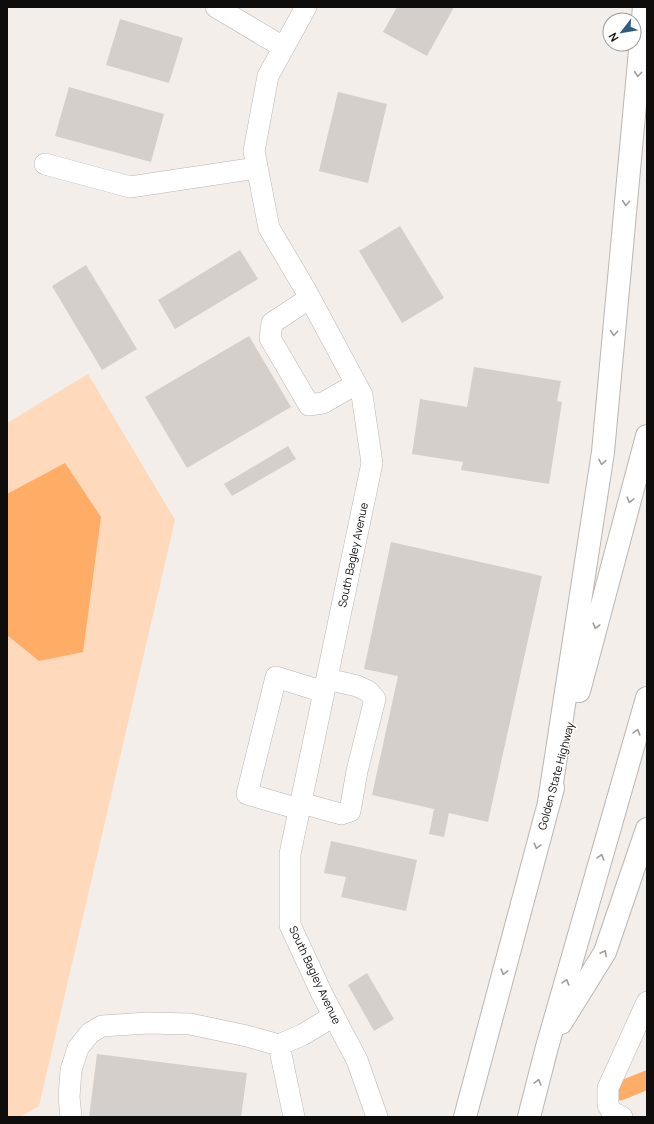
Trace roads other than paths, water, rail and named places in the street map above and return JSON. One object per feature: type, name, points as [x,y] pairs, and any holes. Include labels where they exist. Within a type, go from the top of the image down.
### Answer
[{"type":"highway","points":[[549,802],[603,452],[644,7]]},
{"type":"highway","name":"Golden State Highway","points":[[465,1117],[647,436]]},
{"type":"highway","points":[[529,1117],[547,1047],[647,698]]},
{"type":"highway","points":[[547,1047],[605,952],[647,829]]},
{"type":"street","points":[[216,7],[284,48]]},
{"type":"street","name":"South Bagley Avenue","points":[[306,7],[268,76],[254,151],[269,228],[310,298],[362,395],[372,462],[290,854],[290,925],[357,1060],[377,1117]]},
{"type":"street","points":[[45,164],[130,187],[257,168]]},
{"type":"street","points":[[310,298],[272,322],[270,338],[308,405],[323,403],[356,384]]},
{"type":"street","points":[[276,677],[325,685],[356,686],[368,691],[375,699],[357,771],[350,811],[341,814],[300,806],[248,794],[276,677]]},
{"type":"street","points":[[613,1103],[645,1013]]},
{"type":"street","points":[[71,1117],[69,1097],[71,1070],[78,1048],[90,1033],[102,1026],[148,1023],[190,1024],[247,1036],[279,1045],[302,1035],[334,1016]]},
{"type":"street","points":[[279,1045],[294,1117]]},
{"type":"waterway","points":[[620,1091],[647,1080]]}]
